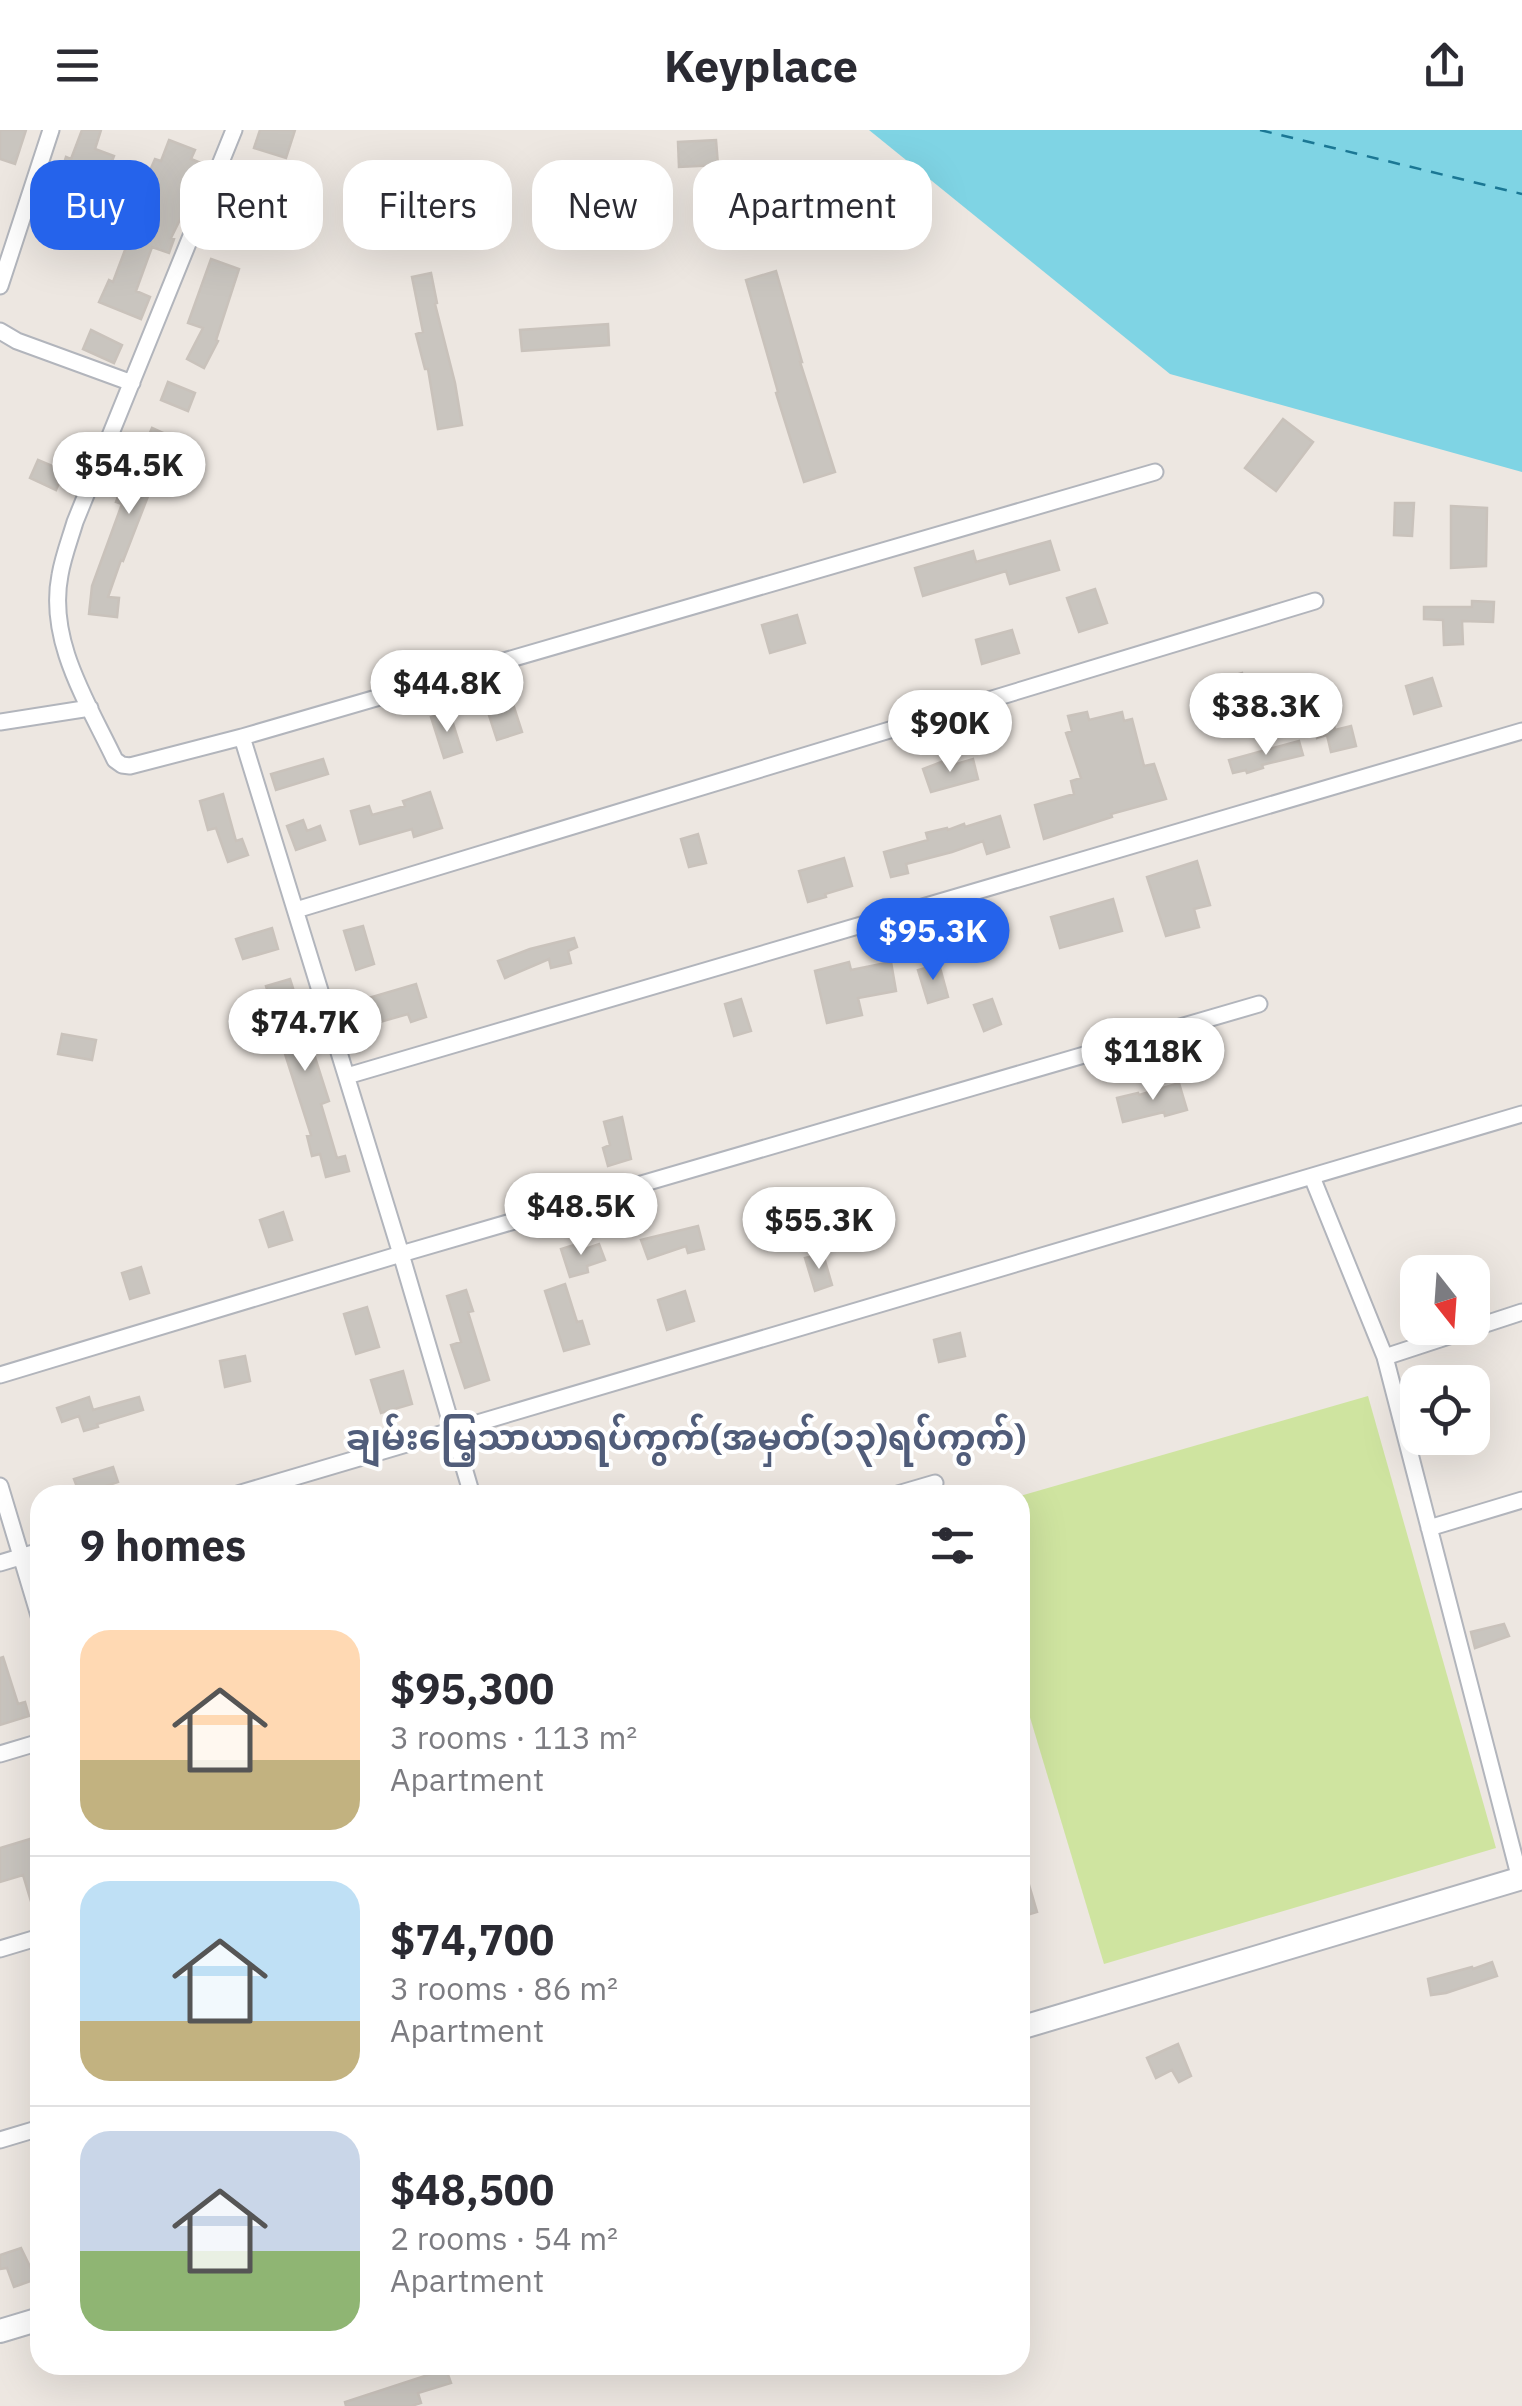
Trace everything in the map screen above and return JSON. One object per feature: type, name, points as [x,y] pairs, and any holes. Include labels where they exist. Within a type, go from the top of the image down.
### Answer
[{"type":"main road","points":[[1030,2025],[1521,1879]]},
{"type":"main road","points":[[0,2331],[30,2322]]},
{"type":"street","points":[[0,286],[52,130]]},
{"type":"street","points":[[234,130],[75,522],[59,577],[57,619],[69,664],[115,760],[122,765],[242,738],[1154,472]]},
{"type":"street","points":[[0,331],[132,383]]},
{"type":"street","points":[[296,910],[1315,601]]},
{"type":"street","points":[[0,722],[90,708]]},
{"type":"street","points":[[347,1076],[1522,731]]},
{"type":"street","points":[[242,738],[469,1485]]},
{"type":"street","points":[[0,1375],[1258,1004]]},
{"type":"street","points":[[269,1485],[1522,1114]]},
{"type":"street","points":[[1312,1176],[1385,1357],[1521,1879]]},
{"type":"street","points":[[1385,1357],[1522,1312]]},
{"type":"street","points":[[928,1485],[935,1483]]},
{"type":"street","points":[[0,1486],[30,1588]]},
{"type":"street","points":[[1430,1528],[1522,1500]]},
{"type":"street","points":[[0,1563],[30,1554]]},
{"type":"street","points":[[0,1754],[30,1745]]},
{"type":"street","points":[[0,1950],[30,1940]]},
{"type":"street","points":[[0,2140],[30,2131]]},
{"type":"green space","points":[[1368,1396],[1496,1848],[1104,1964],[1030,1717],[1030,1493]]},
{"type":"water","points":[[869,130],[1522,130],[1522,472],[1170,374],[932,181],[932,160],[906,160]]},
{"type":"building","points":[[0,130],[26,130],[15,164],[0,159]]},
{"type":"building","points":[[82,130],[101,130],[95,149],[114,156],[112,160],[65,160],[71,159]]},
{"type":"building","points":[[260,130],[295,130],[286,158],[254,148]]},
{"type":"building","points":[[169,140],[195,150],[194,160],[180,160],[180,220],[169,253],[160,250],[161,161]]},
{"type":"building","points":[[716,140],[718,160],[693,160],[693,166],[679,167],[678,142]]},
{"type":"building","points":[[125,250],[151,250],[136,291],[150,297],[141,319],[99,302],[109,280],[113,282]]},
{"type":"building","points":[[211,259],[239,269],[218,341],[204,368],[187,359],[203,328],[188,323]]},
{"type":"building","points":[[776,271],[835,472],[804,482],[746,280]]},
{"type":"building","points":[[431,273],[462,425],[438,429],[428,369],[416,334],[423,332],[412,277]]},
{"type":"building","points":[[608,324],[609,345],[522,351],[520,330]]},
{"type":"building","points":[[91,330],[122,345],[114,363],[83,349]]},
{"type":"building","points":[[168,382],[195,393],[188,411],[161,400]]},
{"type":"building","points":[[1283,419],[1313,442],[1276,491],[1245,468]]},
{"type":"building","points":[[152,428],[174,438],[163,463],[169,466],[163,481],[155,478],[108,597],[119,598],[117,617],[89,614],[92,586],[122,504],[116,502],[129,467],[125,465],[131,450],[141,454]]},
{"type":"building","points":[[38,460],[64,471],[56,490],[30,478]]},
{"type":"building","points":[[1395,503],[1414,503],[1412,536],[1394,535]]},
{"type":"building","points":[[1451,506],[1487,508],[1486,566],[1451,568]]},
{"type":"building","points":[[1050,541],[1059,570],[1010,584],[1006,571],[923,596],[915,568],[973,551],[976,562]]},
{"type":"building","points":[[1095,589],[1107,623],[1079,632],[1067,598]]},
{"type":"building","points":[[1472,601],[1494,602],[1493,622],[1462,621],[1463,644],[1444,645],[1443,620],[1424,619],[1424,607],[1472,607]]},
{"type":"building","points":[[797,615],[805,643],[770,653],[762,625]]},
{"type":"building","points":[[1012,630],[1019,653],[982,664],[976,640]]},
{"type":"building","points":[[1242,673],[1251,701],[1228,708],[1219,680]]},
{"type":"building","points":[[1432,678],[1441,706],[1414,714],[1406,686]]},
{"type":"building","points":[[512,701],[522,732],[497,740],[487,709]]},
{"type":"building","points":[[1330,709],[1335,730],[1351,726],[1356,746],[1331,752],[1327,735],[1317,738],[1312,713]]},
{"type":"building","points":[[449,711],[462,752],[444,758],[431,717]]},
{"type":"building","points":[[1087,712],[1089,720],[1122,712],[1124,721],[1132,719],[1144,766],[1154,764],[1166,799],[1044,839],[1035,805],[1074,794],[1071,781],[1081,778],[1066,733],[1072,731],[1068,716]]},
{"type":"building","points":[[1299,741],[1303,755],[1262,765],[1263,768],[1247,773],[1233,773],[1229,760]]},
{"type":"building","points":[[323,759],[328,774],[276,790],[271,774]]},
{"type":"building","points":[[973,759],[978,779],[931,792],[923,769],[944,761],[946,767]]},
{"type":"building","points":[[430,792],[442,828],[414,837],[412,829],[360,844],[351,811],[369,806],[372,815],[405,806],[403,801]]},
{"type":"building","points":[[223,794],[236,841],[242,839],[248,855],[228,862],[216,828],[208,830],[200,801]]},
{"type":"building","points":[[1000,816],[1009,847],[987,854],[983,841],[906,864],[908,873],[891,877],[884,852],[928,840],[926,833]]},
{"type":"building","points":[[303,820],[307,831],[320,826],[325,840],[296,850],[287,826]]},
{"type":"building","points":[[698,834],[706,863],[689,867],[681,839]]},
{"type":"building","points":[[844,858],[852,886],[808,902],[799,871]]},
{"type":"building","points":[[1197,861],[1210,905],[1194,909],[1199,927],[1166,936],[1147,877]]},
{"type":"building","points":[[1113,899],[1122,931],[1060,948],[1051,917]]},
{"type":"building","points":[[363,926],[374,964],[356,970],[344,931]]},
{"type":"building","points":[[272,928],[278,949],[243,959],[236,939]]},
{"type":"building","points":[[574,938],[577,947],[568,951],[571,963],[551,968],[549,959],[505,978],[498,961]]},
{"type":"building","points":[[849,962],[851,970],[891,962],[896,991],[858,998],[862,1015],[827,1023],[815,971]]},
{"type":"building","points":[[939,964],[948,997],[928,1003],[918,970]]},
{"type":"building","points":[[290,979],[329,1101],[321,1104],[337,1158],[345,1156],[349,1171],[326,1177],[320,1154],[312,1156],[307,1136],[311,1135],[266,986]]},
{"type":"building","points":[[416,984],[426,1017],[411,1022],[408,1014],[366,1026],[358,1001]]},
{"type":"building","points":[[741,999],[751,1031],[734,1036],[725,1004]]},
{"type":"building","points":[[992,999],[1001,1024],[984,1031],[974,1005]]},
{"type":"building","points":[[62,1034],[96,1040],[92,1060],[58,1054]]},
{"type":"building","points":[[1179,1083],[1187,1110],[1123,1122],[1117,1098]]},
{"type":"building","points":[[622,1117],[631,1159],[608,1166],[603,1148],[610,1145],[604,1122]]},
{"type":"building","points":[[283,1212],[292,1240],[269,1247],[260,1220]]},
{"type":"building","points":[[698,1226],[704,1249],[688,1253],[686,1246],[648,1259],[641,1240]]},
{"type":"building","points":[[580,1243],[582,1250],[599,1244],[605,1260],[587,1266],[588,1272],[570,1277],[561,1249]]},
{"type":"building","points":[[823,1254],[832,1285],[815,1291],[805,1258]]},
{"type":"building","points":[[141,1267],[149,1293],[130,1299],[122,1273]]},
{"type":"building","points":[[565,1284],[589,1344],[564,1351],[545,1291]]},
{"type":"building","points":[[466,1290],[473,1311],[468,1312],[489,1380],[465,1388],[451,1345],[461,1342],[447,1296]]},
{"type":"building","points":[[685,1291],[694,1321],[667,1330],[658,1300]]},
{"type":"building","points":[[367,1307],[379,1347],[356,1354],[344,1314]]},
{"type":"building","points":[[960,1333],[965,1356],[939,1362],[934,1340]]},
{"type":"building","points":[[245,1356],[250,1381],[225,1387],[220,1361]]},
{"type":"building","points":[[403,1371],[412,1404],[381,1413],[371,1380]]},
{"type":"building","points":[[89,1397],[93,1410],[139,1397],[143,1410],[84,1431],[79,1416],[62,1422],[57,1408]]},
{"type":"building","points":[[113,1467],[118,1482],[76,1485],[74,1479]]},
{"type":"building","points":[[1504,1624],[1509,1636],[1475,1648],[1471,1632]]},
{"type":"building","points":[[3,1657],[18,1704],[25,1702],[29,1716],[0,1725],[0,1658]]},
{"type":"building","points":[[30,1839],[30,1898],[23,1875],[0,1882],[0,1848]]},
{"type":"building","points":[[1030,1888],[1037,1912],[1030,1914]]},
{"type":"building","points":[[1492,1962],[1497,1976],[1431,1995],[1428,1979]]},
{"type":"building","points":[[1178,2044],[1191,2076],[1179,2082],[1172,2070],[1156,2078],[1147,2058]]},
{"type":"building","points":[[21,2248],[30,2267],[30,2281],[14,2287],[7,2268],[0,2269],[0,2255]]},
{"type":"building","points":[[428,2375],[448,2375],[451,2383],[418,2393],[421,2403],[411,2406],[346,2406],[345,2402]]},
{"type":"ferry route","points":[[1260,130],[1522,194]]},
{"type":"district","name":"ချမ်းမြေ့သာယာရပ်ကွက်(အမှတ်(၁၃)ရပ်ကွက်)","points":[[686,1437]]}]
